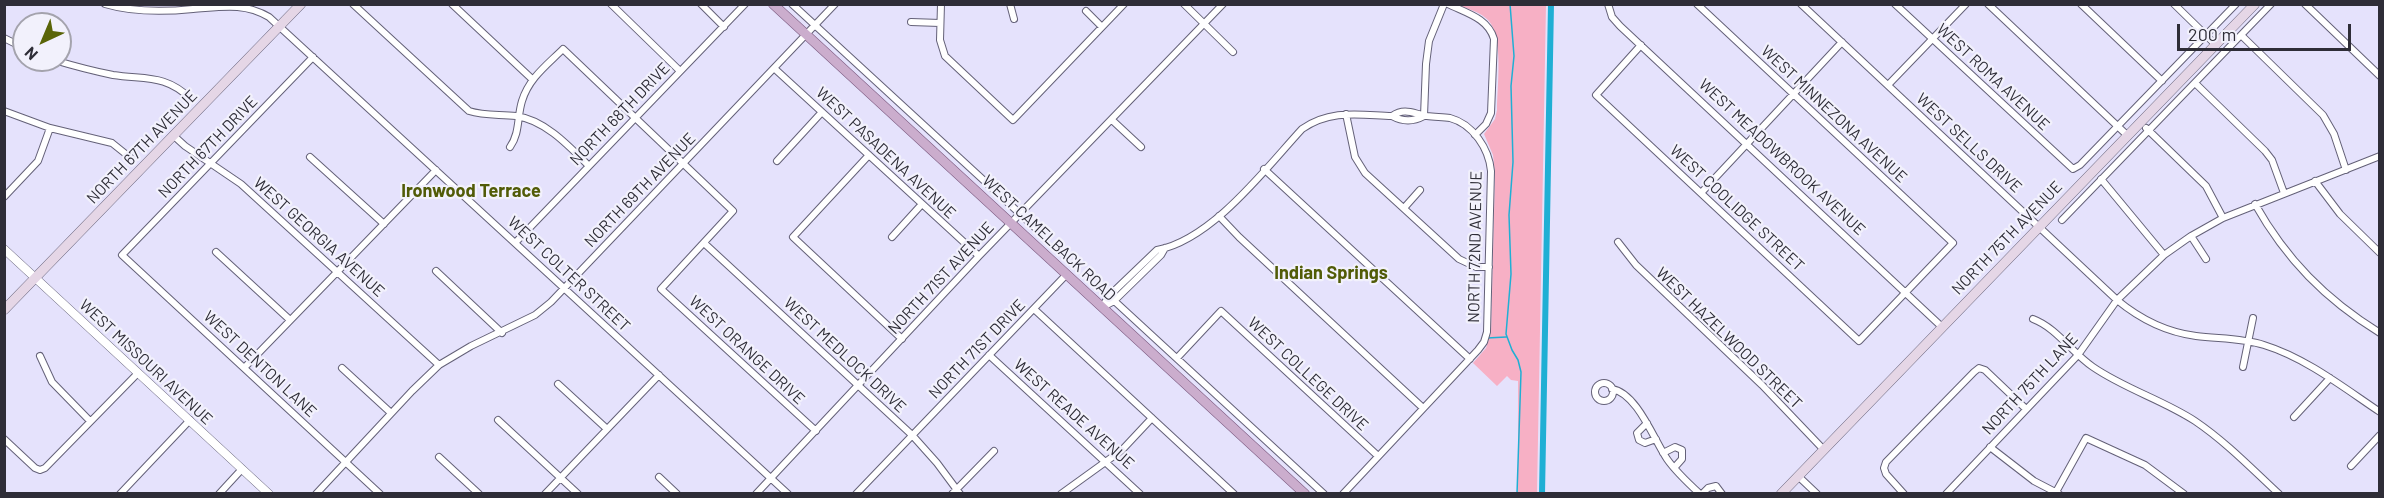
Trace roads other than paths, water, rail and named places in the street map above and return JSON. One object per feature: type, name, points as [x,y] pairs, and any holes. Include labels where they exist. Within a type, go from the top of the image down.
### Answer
[{"type":"main road","name":"NORTH 67TH AVENUE","points":[[4,310],[302,4]]},
{"type":"main road","name":"WEST CAMELBACK ROAD","points":[[772,4],[1300,492]]},
{"type":"main road","name":"NORTH 75TH AVENUE","points":[[1781,494],[2255,4]]},
{"type":"street","name":"WEST COLTER STREET","points":[[105,4],[115,8],[156,10],[234,6],[262,13],[314,57],[788,494]]},
{"type":"street","points":[[353,4],[469,111],[480,114],[519,116],[542,126],[560,138],[589,166]]},
{"type":"street","points":[[452,4],[532,79]]},
{"type":"street","points":[[611,4],[680,71]]},
{"type":"street","points":[[701,4],[724,27]]},
{"type":"street","name":"NORTH 68TH DRIVE","points":[[515,243],[745,4]]},
{"type":"street","name":"WEST CAMELBACK ROAD","points":[[792,4],[1041,232]]},
{"type":"street","name":"NORTH 69TH AVENUE","points":[[316,494],[391,413],[440,365],[471,346],[502,333],[535,315],[564,288],[835,4]]},
{"type":"street","points":[[941,4],[940,40],[945,56],[1013,120],[1124,4]]},
{"type":"street","points":[[1010,4],[1014,19]]},
{"type":"street","points":[[1184,4],[1233,52]]},
{"type":"street","name":"NORTH 71ST AVENUE","points":[[756,494],[979,256],[1223,4]]},
{"type":"street","points":[[1102,307],[1157,250],[1196,233],[1219,216],[1302,129],[1319,118],[1346,114],[1392,116],[1398,111],[1414,111],[1424,116],[1459,121],[1475,135],[1486,124],[1491,113],[1494,39],[1488,25],[1446,4],[1429,41],[1424,116]]},
{"type":"street","name":"WEST MEADOWBROOK AVENUE","points":[[1608,4],[1612,16],[1641,45],[1942,327]]},
{"type":"street","name":"WEST MINNEZONA AVENUE","points":[[1697,4],[1953,243],[1906,292]]},
{"type":"street","name":"WEST SELLS DRIVE","points":[[1801,4],[2117,300],[2136,315],[2171,330],[2195,336],[2248,341],[2275,349],[2330,378],[2379,412]]},
{"type":"street","name":"WEST ROMA AVENUE","points":[[1894,4],[2073,169]]},
{"type":"street","points":[[1888,85],[1966,4]]},
{"type":"street","points":[[1988,4],[2128,136]]},
{"type":"street","points":[[2081,4],[2162,81]]},
{"type":"street","points":[[2174,4],[2216,45]]},
{"type":"street","name":"NORTH 75TH AVENUE","points":[[2073,169],[2080,165],[2236,4]]},
{"type":"street","name":"NORTH 75TH AVENUE","points":[[2062,220],[2271,4]]},
{"type":"street","points":[[2305,4],[2379,76]]},
{"type":"street","points":[[1086,11],[1102,27]]},
{"type":"street","points":[[911,22],[940,23]]},
{"type":"street","points":[[2241,35],[2323,115],[2334,134],[2346,170]]},
{"type":"street","points":[[1701,193],[1842,42]]},
{"type":"street","name":"WEST COOLIDGE STREET","points":[[1641,45],[1596,95],[1859,341],[1906,292]]},
{"type":"street","points":[[510,147],[517,137],[519,116],[526,88],[532,79],[564,49],[733,211],[704,243]]},
{"type":"street","name":"NORTH 67TH DRIVE","points":[[122,255],[314,57]]},
{"type":"street","points":[[72,65],[106,74],[159,78],[175,85],[191,99]]},
{"type":"street","name":"WEST PASADENA AVENUE","points":[[775,69],[979,256]]},
{"type":"street","points":[[2195,83],[2265,151],[2272,160],[2284,193]]},
{"type":"street","points":[[4,111],[50,128],[112,143],[132,159]]},
{"type":"street","points":[[777,160],[822,112]]},
{"type":"street","points":[[1346,114],[1355,157],[1360,166],[1467,264],[1489,267]]},
{"type":"street","points":[[1112,120],[1141,147]]},
{"type":"street","points":[[2141,123],[2206,186],[2223,218]]},
{"type":"street","points":[[4,197],[38,161],[50,128]]},
{"type":"street","name":"NORTH 72ND AVENUE","points":[[1342,494],[1470,359],[1486,338],[1490,162],[1484,146],[1475,135]]},
{"type":"street","name":"WEST GEORGIA AVENUE","points":[[174,136],[241,184],[440,365]]},
{"type":"street","points":[[869,155],[793,237],[902,339]]},
{"type":"street","points":[[310,156],[384,224]]},
{"type":"street","name":"NORTH 75TH LANE","points":[[1947,493],[2078,355],[2117,300],[2164,255],[2223,218],[2315,181],[2378,159]]},
{"type":"street","points":[[1264,169],[1470,359]]},
{"type":"street","points":[[244,368],[436,170]]},
{"type":"street","points":[[2101,179],[2164,255]]},
{"type":"street","points":[[2315,181],[2340,214],[2379,254]]},
{"type":"street","points":[[1404,208],[1420,190]]},
{"type":"street","points":[[892,237],[922,204]]},
{"type":"street","points":[[2255,204],[2272,234],[2293,262],[2343,308],[2379,333]]},
{"type":"street","points":[[1219,216],[1423,408]]},
{"type":"street","points":[[2191,236],[2206,259]]},
{"type":"street","name":"WEST HAZELWOOD STREET","points":[[1618,242],[1636,266],[1762,385],[1824,450]]},
{"type":"street","name":"WEST ORANGE DRIVE","points":[[704,243],[661,289],[816,431]]},
{"type":"street","name":"WEST MEDLOCK DRIVE","points":[[704,243],[912,435],[937,463],[957,492]]},
{"type":"street","name":"WEST MISSOURI AVENUE","points":[[4,249],[269,494]]},
{"type":"street","points":[[216,252],[290,320]]},
{"type":"street","name":"WEST DENTON LANE","points":[[122,255],[380,494]]},
{"type":"street","points":[[436,271],[502,333]]},
{"type":"street","name":"NORTH 71ST DRIVE","points":[[856,494],[1066,275]]},
{"type":"street","name":"WEST CAMELBACK ROAD","points":[[1111,298],[1324,494]]},
{"type":"street","points":[[1034,309],[1234,494]]},
{"type":"street","name":"WEST COLLEGE DRIVE","points":[[1177,358],[1221,311],[1377,456]]},
{"type":"street","points":[[2243,367],[2253,318]]},
{"type":"street","points":[[2033,319],[2044,323],[2078,355],[2104,375],[2194,421],[2224,443],[2279,494]]},
{"type":"street","name":"WEST READE AVENUE","points":[[989,355],[1140,494]]},
{"type":"street","points":[[40,356],[52,382],[90,421]]},
{"type":"street","points":[[342,368],[391,413]]},
{"type":"street","points":[[1904,494],[1886,474],[1884,468],[1886,462],[1979,368],[1985,370],[2026,410]]},
{"type":"street","points":[[4,439],[40,470],[45,468],[138,373]]},
{"type":"street","points":[[545,494],[659,375]]},
{"type":"street","points":[[2294,417],[2330,378]]},
{"type":"street","points":[[558,384],[607,429]]},
{"type":"street","points":[[1612,389],[1621,393],[1647,423],[1674,468],[1701,494],[1708,488],[1716,486],[1722,494]]},
{"type":"street","points":[[1061,494],[1122,450],[1152,418]]},
{"type":"street","points":[[120,494],[190,420]]},
{"type":"street","points":[[498,420],[578,494]]},
{"type":"street","points":[[1647,423],[1637,434],[1639,440],[1645,443],[1656,439]]},
{"type":"street","points":[[2351,466],[2379,435]]},
{"type":"street","points":[[1990,447],[2034,482],[2058,493],[2086,438],[2145,465],[2184,494]]},
{"type":"street","points":[[1663,453],[1675,447],[1682,450],[1682,459],[1674,468]]},
{"type":"street","points":[[957,492],[994,451]]},
{"type":"street","points":[[439,457],[479,494]]},
{"type":"street","points":[[219,494],[242,468]]},
{"type":"street","points":[[1798,476],[1816,494]]},
{"type":"street","points":[[659,477],[677,494]]},
{"type":"waterway","points":[[1510,4],[1514,56],[1511,86],[1513,162],[1509,215],[1511,274],[1506,334],[1521,372],[1517,494]]},
{"type":"waterway","points":[[1542,494],[1551,4]]},
{"type":"waterway","points":[[1487,338],[1506,337]]},
{"type":"district","name":"Ironwood Terrace","points":[[471,191]]},
{"type":"district","name":"Indian Springs","points":[[1331,273]]}]
